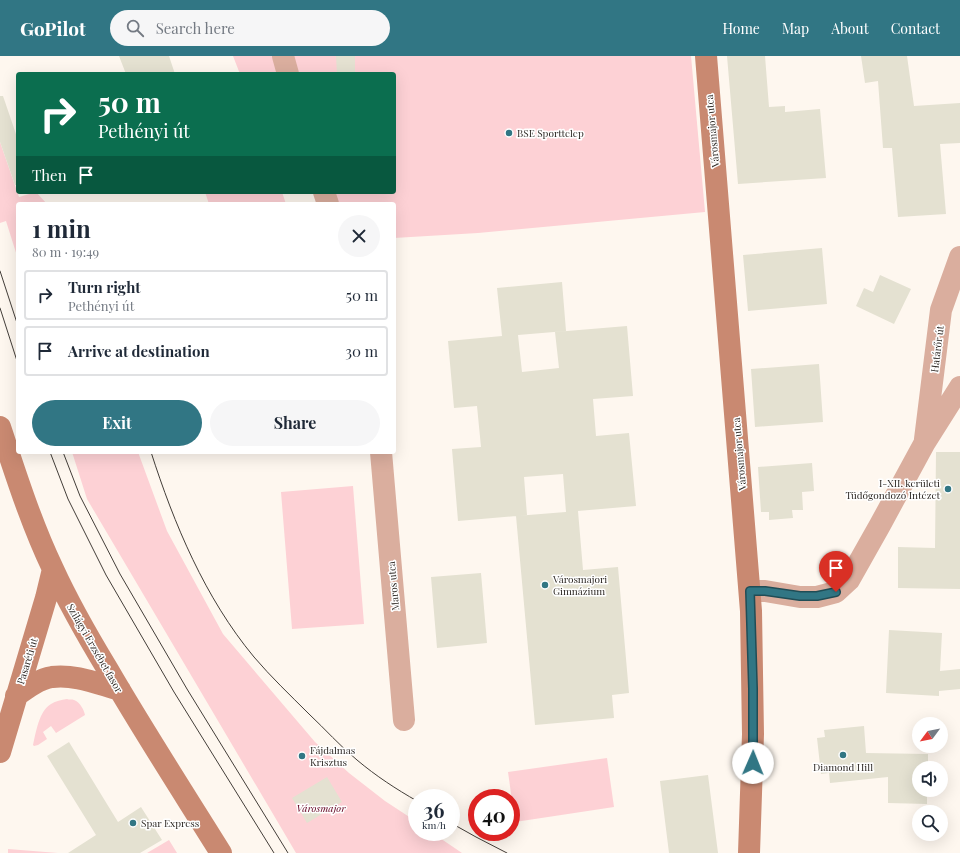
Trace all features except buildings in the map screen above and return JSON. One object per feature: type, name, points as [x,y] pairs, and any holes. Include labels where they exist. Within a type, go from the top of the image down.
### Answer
[{"type":"street","points":[[283,56],[287,72]]},
{"type":"street","name":"Városmajor utca","points":[[706,56],[750,591],[753,734],[749,853]]},
{"type":"street","name":"Határőr út","points":[[924,444],[942,310],[960,257]]},
{"type":"street","name":"Határőr út","points":[[750,591],[765,591],[800,596],[817,596],[836,592],[849,580],[924,444],[960,387]]},
{"type":"street","name":"Szilágyi Erzsébet fasor","points":[[0,427],[29,511],[52,569],[76,615],[134,714],[221,853]]},
{"type":"street","name":"Maros utca","points":[[381,454],[404,720]]},
{"type":"street","name":"Pasaréti út","points":[[0,752],[46,598],[52,569]]},
{"type":"street","points":[[16,696],[29,687],[41,681],[52,678],[71,677],[120,690]]},
{"type":"green space","name":"BSE Sporttelep","points":[[233,56],[691,56],[705,212],[478,233],[396,238],[396,202],[336,202],[334,194],[396,194],[396,72],[239,72]]},
{"type":"green space","points":[[0,142],[16,188],[16,194],[18,194],[19,197],[29,194],[38,194],[45,202],[16,202],[16,253],[6,221],[0,223]]},
{"type":"green space","points":[[206,194],[283,194],[285,202],[208,202]]},
{"type":"green space","name":"Városmajor","points":[[73,454],[139,454],[167,531],[223,634],[315,742],[349,773],[385,801],[408,816],[408,841],[444,841],[462,853],[296,853],[87,499]]},
{"type":"green space","points":[[353,486],[364,624],[292,629],[281,492]]},
{"type":"green space","points":[[67,699],[78,702],[85,715],[56,733],[51,726],[43,732],[47,739],[34,746],[37,728],[47,707],[53,703]]},
{"type":"green space","points":[[607,758],[614,807],[520,821],[520,789],[510,789],[508,772]]},
{"type":"green space","points":[[169,840],[177,853],[147,853]]},
{"type":"green space","points":[[8,849],[58,853],[8,853]]},
{"type":"tram line","points":[[0,271],[16,320]]},
{"type":"tram line","points":[[0,308],[16,358]]},
{"type":"tram line","points":[[51,454],[68,499],[106,575],[174,692],[274,853]]},
{"type":"tram line","points":[[64,454],[80,496],[120,574],[187,689],[288,853]]},
{"type":"tram line","points":[[152,454],[170,506],[193,559],[220,610],[236,634],[267,672],[345,749],[364,766],[408,796]]},
{"type":"tram line","points":[[460,828],[507,853]]},
{"type":"place","name":"BSE Sporttelep","points":[[509,133]]},
{"type":"place","name":"I-XII. kerületi Tüdőgondozó Intézet","points":[[948,489]]},
{"type":"place","name":"Városmajori Gimnázium","points":[[545,585]]},
{"type":"place","name":"Diamond Hill","points":[[843,755]]},
{"type":"place","name":"Fájdalmas Krisztus","points":[[302,756]]},
{"type":"place","name":"Spar Express","points":[[133,823]]},
{"type":"route","points":[[753,763],[753,689],[750,591],[765,591],[800,596],[817,596],[836,592]]}]
